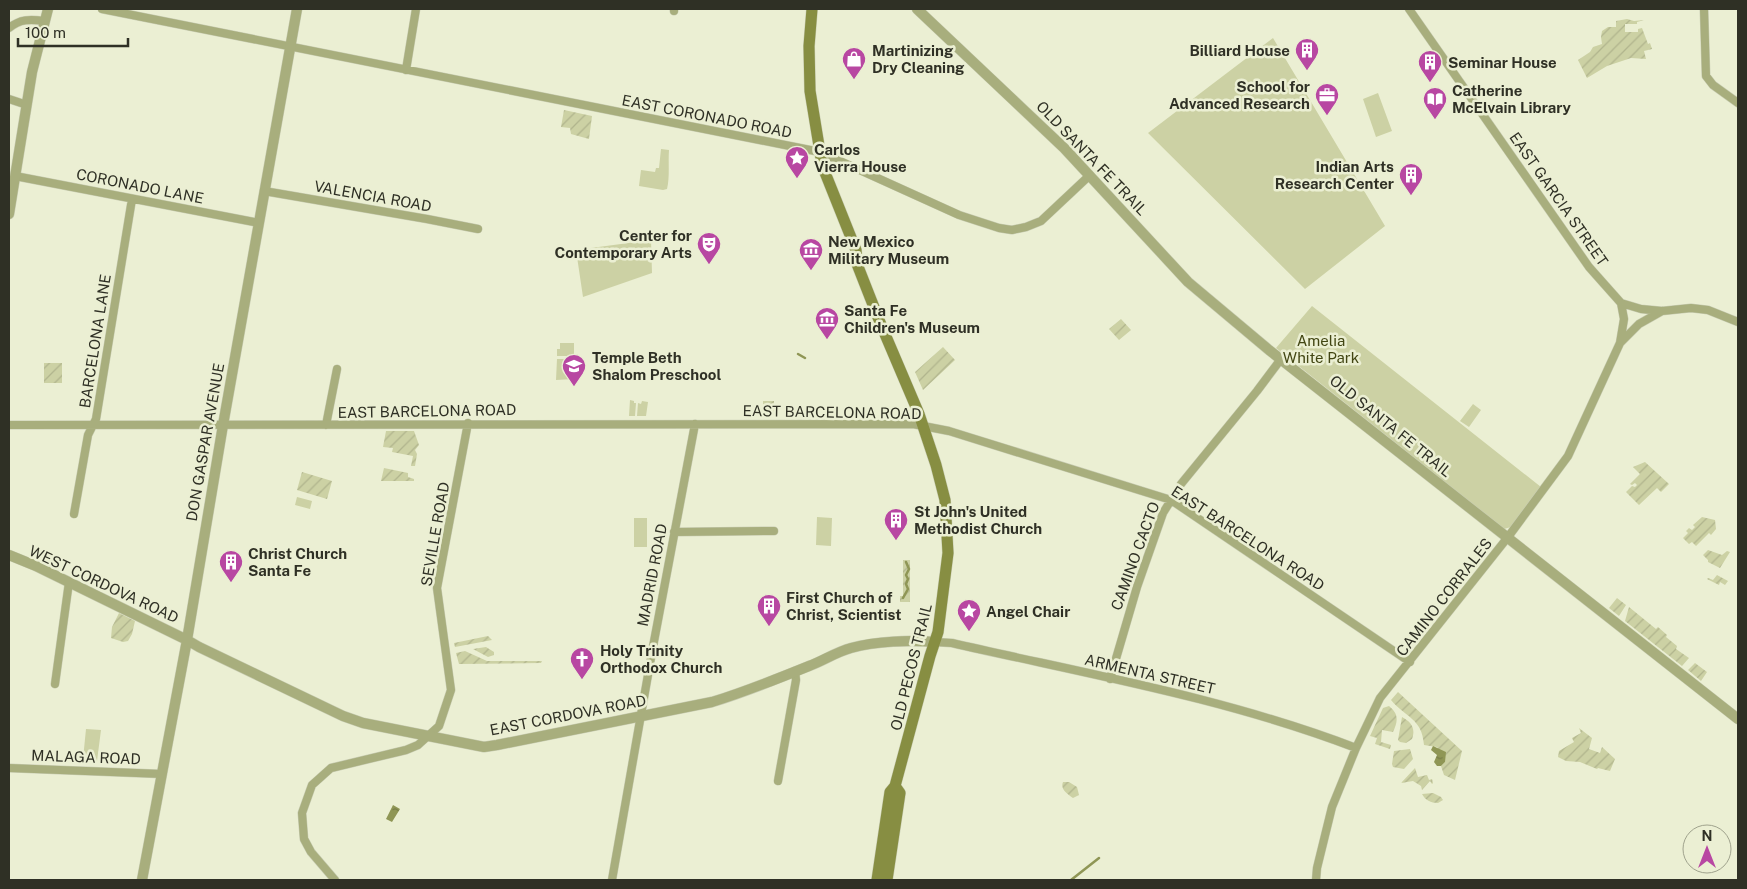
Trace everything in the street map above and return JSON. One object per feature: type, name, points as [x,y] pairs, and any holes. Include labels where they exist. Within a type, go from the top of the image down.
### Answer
[{"type":"main road","name":"OLD PECOS TRAIL","points":[[812,9],[809,46],[810,91],[822,165],[856,250],[857,264],[860,272],[919,414],[944,489],[948,553],[938,632],[896,786],[890,792],[877,880]]},
{"type":"main road","name":"OLD PECOS TRAIL","points":[[887,880],[900,793],[896,786]]},
{"type":"street","points":[[9,214],[15,176],[14,157],[48,9]]},
{"type":"street","name":"EAST CORONADO ROAD","points":[[102,9],[820,152],[959,215],[980,223],[1012,230],[1026,228],[1041,221],[1090,176]]},
{"type":"street","name":"DON GASPAR AVENUE","points":[[142,880],[187,640],[297,9]]},
{"type":"street","points":[[406,70],[416,9]]},
{"type":"street","name":"OLD SANTA FE TRAIL","points":[[917,9],[1055,139],[1188,282],[1281,359],[1738,720]]},
{"type":"street","name":"EAST GARCIA STREET","points":[[1409,9],[1589,267],[1621,303]]},
{"type":"street","points":[[1704,9],[1706,76],[1713,86],[1738,103]]},
{"type":"street","points":[[9,28],[21,20],[44,21]]},
{"type":"street","points":[[9,100],[27,105]]},
{"type":"street","name":"CORONADO LANE","points":[[15,176],[259,223]]},
{"type":"street","name":"VALENCIA ROAD","points":[[264,191],[478,229]]},
{"type":"street","name":"BARCELONA LANE","points":[[74,514],[88,435],[96,419],[132,199]]},
{"type":"street","points":[[1621,303],[1641,309],[1662,311],[1688,307],[1708,310],[1738,322]]},
{"type":"street","name":"CAMINO CORRALES","points":[[1316,880],[1317,868],[1332,807],[1356,748],[1380,698],[1508,537],[1568,456],[1620,343],[1624,319],[1621,303]]},
{"type":"street","name":"CAMINO CORRALES","points":[[1620,343],[1639,324],[1662,311]]},
{"type":"street","name":"CAMINO CACTO","points":[[1110,679],[1137,587],[1163,513],[1170,500],[1281,359]]},
{"type":"street","points":[[326,425],[337,370]]},
{"type":"street","name":"SEVILLE ROAD","points":[[336,880],[311,852],[304,839],[302,813],[312,785],[331,768],[406,750],[418,745],[439,726],[451,690],[437,588],[468,423]]},
{"type":"street","name":"MADRID ROAD","points":[[612,880],[674,532],[696,424]]},
{"type":"street","name":"EAST BARCELONA ROAD","points":[[9,425],[913,424],[949,431],[1170,500],[1410,662]]},
{"type":"street","points":[[674,532],[774,531]]},
{"type":"street","name":"WEST CORDOVA ROAD","points":[[9,555],[187,640]]},
{"type":"street","points":[[55,684],[69,582]]},
{"type":"street","name":"EAST CORDOVA ROAD","points":[[187,640],[343,716],[363,723],[474,745],[490,746],[712,702],[740,693],[855,647],[922,641],[935,642]]},
{"type":"street","name":"ARMENTA STREET","points":[[935,642],[960,645],[1110,679],[1270,718],[1308,729],[1356,748]]},
{"type":"street","points":[[778,780],[796,680],[795,671]]},
{"type":"street","name":"MALAGA ROAD","points":[[9,768],[162,774]]},
{"type":"green space","points":[[1627,19],[1634,21],[1644,20],[1637,22],[1637,24],[1625,24],[1625,32],[1638,32],[1638,29],[1642,28],[1652,49],[1644,51],[1646,59],[1631,58],[1607,66],[1587,78],[1578,60],[1590,52],[1593,47],[1602,44],[1602,31],[1608,27],[1616,27],[1616,21]]},
{"type":"green space","points":[[1273,38],[1385,226],[1305,289],[1148,133]]},
{"type":"green space","points":[[1378,93],[1392,131],[1376,137],[1363,99]]},
{"type":"green space","points":[[564,110],[592,116],[589,139],[571,134],[570,128],[561,127]]},
{"type":"green space","points":[[661,149],[669,150],[667,189],[639,186],[641,170],[655,172],[656,168],[659,168]]},
{"type":"green space","points":[[651,240],[652,273],[583,297],[576,250]]},
{"type":"green space","name":"Amelia White Park","points":[[1312,306],[1541,487],[1511,527],[1504,529],[1276,348]]},
{"type":"green space","points":[[1121,319],[1131,330],[1119,340],[1109,329]]},
{"type":"green space","points":[[560,343],[574,343],[574,356],[557,356],[557,349],[560,349]]},
{"type":"green space","points":[[943,347],[955,360],[923,390],[915,372]]},
{"type":"green space","points":[[557,359],[574,359],[574,379],[556,380]]},
{"type":"green space","points":[[44,363],[62,363],[62,383],[44,383]]},
{"type":"green space","points":[[630,400],[636,403],[635,416],[629,416]]},
{"type":"green space","points":[[642,401],[648,402],[646,416],[637,416],[638,403],[641,404]]},
{"type":"green space","points":[[763,401],[774,401],[774,415],[763,415]]},
{"type":"green space","points":[[1473,404],[1481,410],[1469,427],[1460,421]]},
{"type":"green space","points":[[386,431],[414,431],[419,445],[415,450],[417,454],[415,466],[411,466],[413,456],[392,452],[393,448],[383,447]]},
{"type":"green space","points":[[1645,462],[1669,484],[1661,492],[1657,488],[1639,505],[1626,492],[1632,486],[1635,487],[1637,485],[1635,483],[1630,484],[1640,474],[1633,467]]},
{"type":"green space","points":[[384,468],[408,473],[408,477],[414,479],[414,481],[381,481]]},
{"type":"green space","points":[[302,472],[332,481],[327,499],[297,490]]},
{"type":"green space","points":[[297,497],[312,501],[310,509],[295,505]]},
{"type":"green space","points":[[817,517],[832,518],[831,546],[816,545]]},
{"type":"green space","points":[[1702,517],[1715,520],[1716,529],[1696,546],[1692,542],[1689,544],[1683,538],[1688,533],[1686,531],[1689,528],[1692,530],[1695,527],[1693,525]]},
{"type":"green space","points":[[634,518],[647,518],[647,547],[634,547]]},
{"type":"green space","points":[[1708,550],[1722,555],[1727,551],[1730,552],[1720,568],[1708,562],[1703,555]]},
{"type":"green space","points":[[903,560],[910,560],[910,602],[900,602],[900,596],[903,596]]},
{"type":"green space","points":[[1717,575],[1728,581],[1725,585],[1720,582],[1719,585],[1707,579],[1713,580]]},
{"type":"green space","points":[[1617,598],[1626,605],[1619,616],[1609,608]]},
{"type":"green space","points":[[1629,607],[1656,629],[1658,627],[1677,646],[1676,649],[1689,658],[1682,666],[1625,621]]},
{"type":"green space","points":[[119,613],[135,621],[128,641],[123,642],[111,638],[112,627]]},
{"type":"green space","points":[[488,636],[492,640],[455,647],[454,643]]},
{"type":"green space","points":[[486,647],[494,652],[494,655],[488,657],[473,649]]},
{"type":"green space","points":[[465,651],[487,661],[542,661],[541,663],[459,664],[456,653]]},
{"type":"green space","points":[[1695,663],[1707,672],[1701,681],[1688,670]]},
{"type":"green space","points":[[1398,692],[1462,751],[1455,780],[1444,775],[1441,766],[1445,762],[1437,747],[1424,745],[1423,736],[1417,724],[1391,700]]},
{"type":"green space","points":[[1389,706],[1396,715],[1396,724],[1393,732],[1382,730],[1381,742],[1391,745],[1390,749],[1375,744],[1377,738],[1370,736],[1383,708]]},
{"type":"green space","points":[[1402,717],[1410,723],[1413,729],[1412,739],[1406,743],[1398,740]]},
{"type":"green space","points":[[1579,728],[1592,738],[1589,749],[1600,753],[1602,747],[1615,759],[1610,771],[1597,769],[1580,762],[1566,761],[1558,757],[1559,751],[1574,742],[1572,738],[1581,733]]},
{"type":"green space","points":[[86,729],[101,730],[97,761],[83,759]]},
{"type":"green space","points":[[1410,749],[1413,759],[1404,769],[1393,767],[1394,751]]},
{"type":"green space","points":[[1415,768],[1418,777],[1427,775],[1429,780],[1432,779],[1433,783],[1430,781],[1422,790],[1421,786],[1413,781],[1401,783]]},
{"type":"green space","points":[[1063,782],[1069,782],[1077,787],[1079,795],[1073,798],[1068,795],[1063,789]]},
{"type":"green space","points":[[1433,793],[1443,800],[1438,803],[1433,802],[1422,794]]},
{"type":"water","points":[[1433,746],[1446,752],[1445,762],[1441,766],[1437,766],[1434,762],[1437,755],[1431,750]]},
{"type":"water","points":[[393,805],[400,809],[392,822],[386,819]]},
{"type":"waterway","points":[[798,354],[805,358]]},
{"type":"waterway","points":[[903,598],[908,589],[906,575],[909,569],[906,562]]},
{"type":"waterway","points":[[1071,880],[1099,858]]},
{"type":"place","name":"Billiard House","points":[[1307,71]]},
{"type":"place","name":"Martinizing Dry Cleaning","points":[[854,80]]},
{"type":"place","name":"Seminar House","points":[[1430,83]]},
{"type":"place","name":"School for Advanced Research","points":[[1327,116]]},
{"type":"place","name":"Catherine McElvain Library","points":[[1435,120]]},
{"type":"place","name":"Carlos Vierra House","points":[[797,179]]},
{"type":"place","name":"Indian Arts Research Center","points":[[1411,196]]},
{"type":"place","name":"Center for Contemporary Arts","points":[[709,265]]},
{"type":"place","name":"New Mexico Military Museum","points":[[811,271]]},
{"type":"place","name":"Santa Fe Children's Museum","points":[[827,340]]},
{"type":"place","name":"Temple Beth Shalom Preschool","points":[[574,387]]},
{"type":"place","name":"St John's United Methodist Church","points":[[896,541]]},
{"type":"place","name":"Christ Church Santa Fe","points":[[231,583]]},
{"type":"place","name":"First Church of Christ, Scientist","points":[[769,627]]},
{"type":"place","name":"Angel Chair","points":[[969,632]]},
{"type":"place","name":"Holy Trinity Orthodox Church","points":[[582,680]]}]
